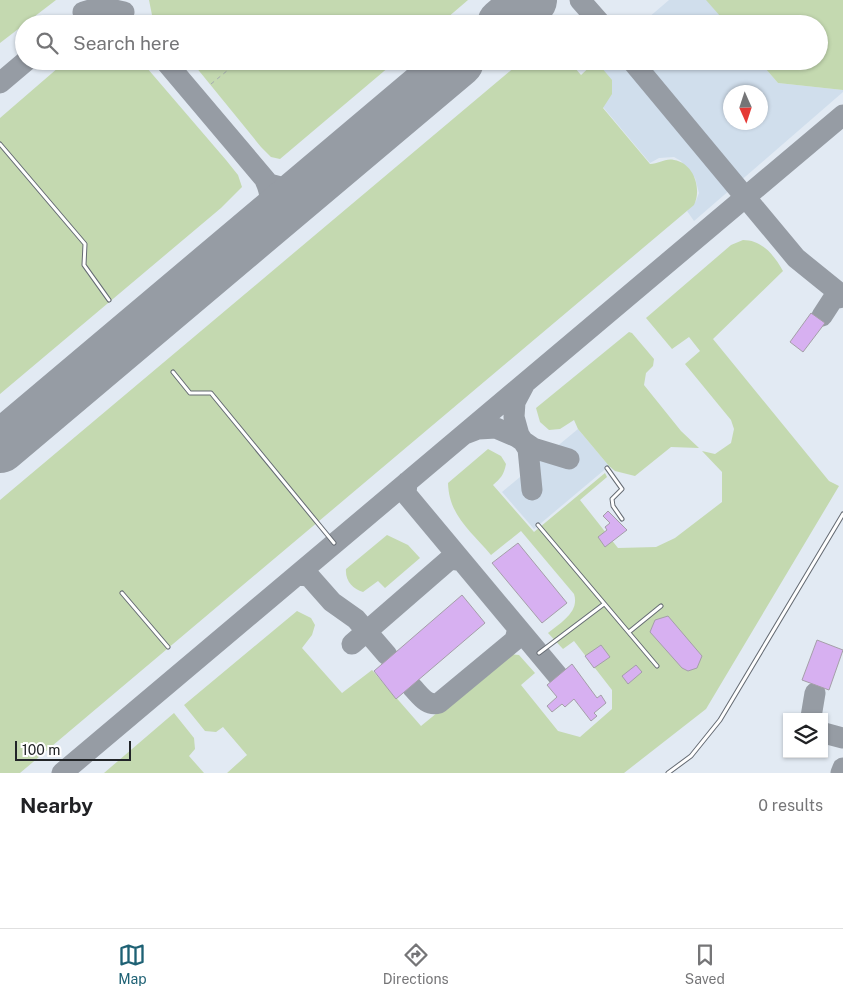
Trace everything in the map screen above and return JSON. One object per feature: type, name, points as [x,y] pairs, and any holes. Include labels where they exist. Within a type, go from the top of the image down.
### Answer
[{"type":"lane","points":[[0,144],[86,244],[84,265],[110,300]]},
{"type":"lane","points":[[173,372],[190,393],[211,393],[334,543]]},
{"type":"lane","points":[[607,468],[622,489],[612,499],[613,506],[622,519]]},
{"type":"lane","points":[[668,773],[691,756],[720,720],[843,514]]},
{"type":"lane","points":[[538,525],[657,666]]},
{"type":"lane","points":[[122,593],[168,647]]},
{"type":"lane","points":[[538,652],[604,604]]},
{"type":"lane","points":[[629,632],[661,606]]},
{"type":"path","points":[[210,84],[228,70]]},
{"type":"shaded area","points":[[669,0],[707,0],[720,15],[652,15]]},
{"type":"shaded area","points":[[597,70],[767,70],[778,83],[843,90],[843,92],[694,221],[687,211],[696,201],[699,193],[695,178],[681,161],[674,157],[659,158],[650,163],[603,107]]},
{"type":"shaded area","points":[[578,429],[609,466],[534,529],[502,492]]},
{"type":"green space","points":[[0,0],[56,0],[36,15],[15,15],[15,31],[0,43]]},
{"type":"green space","points":[[149,0],[468,0],[450,15],[152,15]]},
{"type":"green space","points":[[706,0],[843,0],[843,90],[778,83],[767,70],[828,70],[828,15],[719,15]]},
{"type":"green space","points":[[56,70],[149,70],[238,175],[242,187],[221,208],[0,394],[0,118]]},
{"type":"green space","points":[[198,70],[385,70],[280,159],[271,157]]},
{"type":"green space","points":[[511,70],[577,70],[581,75],[586,70],[604,70],[612,80],[612,94],[603,108],[650,164],[674,160],[681,162],[691,171],[697,192],[694,205],[20,773],[0,773],[0,500]]},
{"type":"green space","points":[[743,240],[762,246],[776,259],[783,271],[713,339],[829,481],[839,486],[706,709],[624,773],[227,773],[247,755],[223,727],[216,732],[205,731],[184,705],[297,611],[311,618],[315,625],[312,635],[302,648],[342,693],[372,670],[421,726],[509,654],[519,655],[535,673],[521,685],[558,731],[580,737],[612,709],[612,690],[574,641],[563,649],[548,633],[572,612],[575,600],[574,594],[521,531],[491,555],[457,514],[449,495],[448,483],[488,449],[501,456],[506,464],[505,468],[498,481],[493,485],[534,532],[605,473],[607,477],[580,500],[618,548],[656,547],[675,538],[722,502],[722,472],[702,451],[715,454],[731,443],[734,429],[731,420],[685,364],[700,351],[689,337],[672,349],[646,318],[731,245]]},
{"type":"green space","points":[[629,332],[632,333],[654,359],[653,366],[646,373],[644,385],[681,431],[699,448],[671,447],[635,476],[615,471],[609,466],[578,429],[574,420],[560,429],[549,430],[540,422],[536,408]]},
{"type":"green space","points":[[387,535],[408,545],[420,558],[385,588],[378,581],[363,592],[359,591],[348,581],[346,569]]},
{"type":"green space","points":[[174,713],[194,738],[195,749],[189,756],[204,773],[104,773]]},
{"type":"building","points":[[811,313],[825,323],[803,352],[790,342]]},
{"type":"building","points":[[608,511],[627,530],[605,547],[598,537],[607,530],[605,527],[610,523],[603,516]]},
{"type":"building","points":[[518,543],[567,603],[542,623],[492,563]]},
{"type":"building","points":[[462,595],[485,623],[396,699],[374,671]]},
{"type":"building","points":[[668,616],[702,656],[697,668],[688,671],[682,668],[650,632],[655,620]]},
{"type":"building","points":[[817,640],[843,650],[829,690],[802,680]]},
{"type":"building","points":[[601,645],[610,657],[594,668],[585,656]]},
{"type":"building","points":[[572,664],[597,698],[601,695],[606,703],[594,713],[597,716],[591,721],[574,699],[565,707],[562,704],[552,712],[547,706],[557,697],[547,685]]},
{"type":"building","points":[[636,665],[642,672],[628,684],[622,676]]},
{"type":"taxiway","points":[[580,0],[593,15]]},
{"type":"taxiway","points":[[83,12],[101,7],[124,12]]},
{"type":"taxiway","points":[[0,83],[15,70]]},
{"type":"taxiway","points":[[173,70],[269,184],[291,190],[310,186]]},
{"type":"taxiway","points":[[639,70],[796,258],[843,296]]},
{"type":"taxiway","points":[[62,773],[843,115]]},
{"type":"taxiway","points":[[263,226],[270,203],[265,180]]},
{"type":"taxiway","points":[[822,316],[833,299],[843,297]]},
{"type":"taxiway","points":[[524,385],[515,402],[514,417],[519,435],[528,449],[532,490]]},
{"type":"taxiway","points":[[465,434],[478,429],[496,428],[517,437],[533,448],[569,459]]},
{"type":"taxiway","points":[[407,482],[406,494],[558,676]]},
{"type":"taxiway","points":[[352,644],[450,559],[462,561]]},
{"type":"taxiway","points":[[297,575],[309,576],[332,602],[356,619],[387,655]]},
{"type":"taxiway","points":[[412,687],[427,702],[439,703],[515,640],[518,628]]},
{"type":"taxiway","points":[[812,713],[815,693]]},
{"type":"taxiway","points":[[828,734],[843,738]]},
{"type":"taxiway","points":[[841,773],[843,768]]},
{"type":"runway","points":[[514,15],[531,0]]},
{"type":"runway","points":[[0,447],[447,70]]}]
